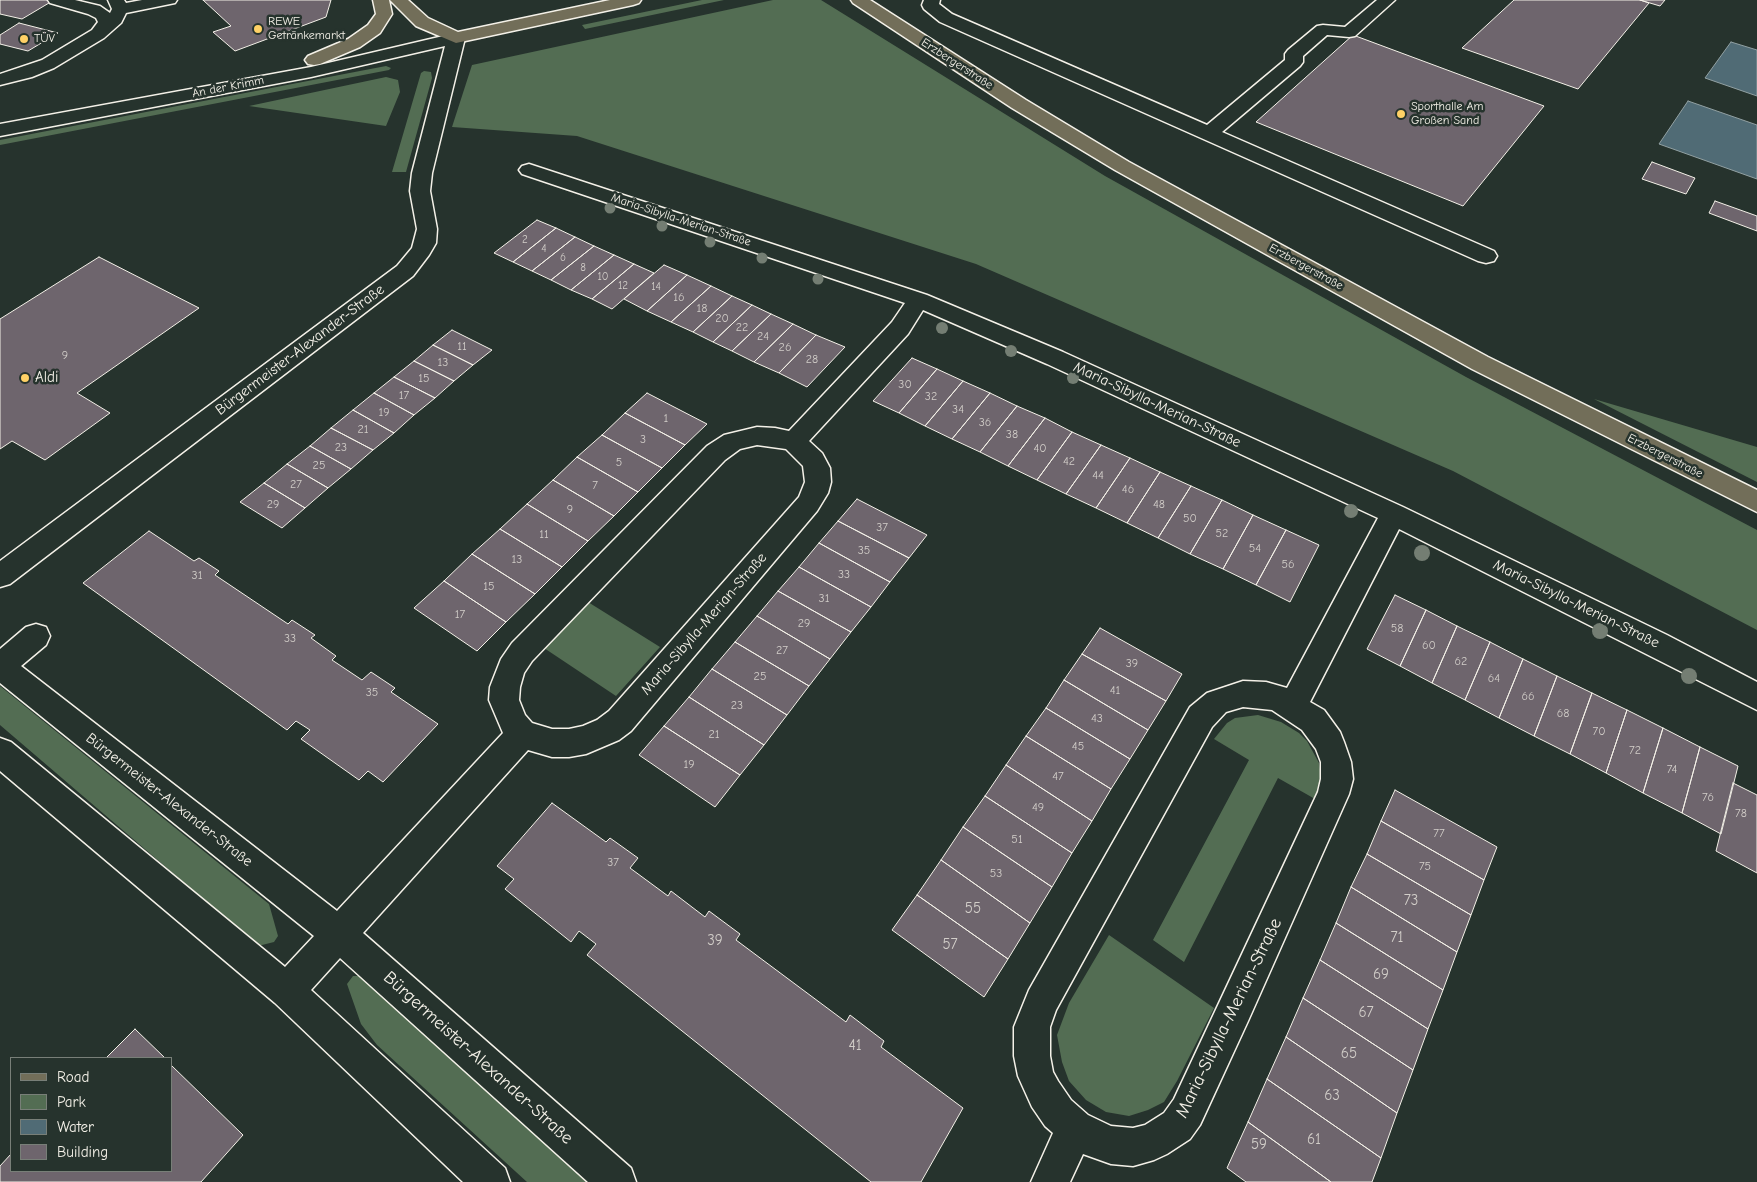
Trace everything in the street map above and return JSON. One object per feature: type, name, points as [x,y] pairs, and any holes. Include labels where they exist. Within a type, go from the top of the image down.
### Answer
[{"type":"main road","points":[[314,60],[354,43],[374,29],[384,14],[381,0]]},
{"type":"main road","points":[[398,0],[422,22],[456,38]]},
{"type":"main road","name":"An der Krimm","points":[[456,38],[633,0]]},
{"type":"main road","name":"Erzbergerstraße","points":[[866,3],[1019,104],[1122,166],[1480,363],[1757,502]]},
{"type":"street","points":[[56,0],[94,10],[103,15],[106,22],[98,34]]},
{"type":"street","points":[[0,80],[26,73],[48,64],[98,34],[115,19],[118,4],[150,5],[169,0]]},
{"type":"street","points":[[932,0],[930,5],[946,18],[1486,256]]},
{"type":"street","points":[[1208,133],[1294,62],[1294,54],[1323,30],[1349,32],[1387,0]]},
{"type":"street","name":"An der Krimm","points":[[0,119],[314,60],[456,38]]},
{"type":"street","name":"An der Krimm","points":[[0,130],[311,72],[456,38]]},
{"type":"street","name":"Bürgermeister-Alexander-Straße","points":[[0,576],[405,271],[422,250],[425,243],[427,221],[420,192],[422,173],[456,38]]},
{"type":"street","name":"Maria-Sibylla-Merian-Straße","points":[[529,170],[919,300],[1055,358],[1394,514],[1656,644],[1757,697]]},
{"type":"street","points":[[287,991],[522,734],[514,724],[504,700],[505,687],[511,668],[522,652],[716,453],[733,442],[757,436],[775,437],[794,442],[900,328],[919,300]]},
{"type":"street","name":"Maria-Sibylla-Merian-Straße","points":[[522,734],[552,743],[569,744],[586,740],[608,730],[620,720],[812,499],[818,482],[817,468],[808,453],[794,442]]},
{"type":"street","points":[[1293,706],[1394,514]]},
{"type":"street","points":[[0,666],[36,636]]},
{"type":"street","name":"Bürgermeister-Alexander-Straße","points":[[0,666],[339,934],[617,1182]]},
{"type":"street","name":"Maria-Sibylla-Merian-Straße","points":[[1243,694],[1266,695],[1293,706],[1313,720],[1329,742],[1336,762],[1337,779],[1325,812],[1187,1112],[1177,1126],[1154,1142],[1133,1147],[1111,1145],[1093,1139],[1075,1128],[1058,1113],[1036,1076],[1032,1056],[1032,1027],[1041,1002],[1202,717],[1209,708],[1217,702],[1243,694]]},
{"type":"street","points":[[0,752],[287,991],[491,1182]]},
{"type":"street","points":[[1050,1182],[1075,1128]]},
{"type":"green space","points":[[702,0],[724,0],[585,29],[582,25]]},
{"type":"green space","points":[[773,0],[821,0],[1105,176],[1466,377],[1757,530],[1757,630],[1453,471],[976,264],[577,136],[452,127],[472,65]]},
{"type":"green space","points":[[386,66],[391,68],[389,70],[0,145],[0,140]]},
{"type":"green space","points":[[424,71],[431,72],[432,78],[406,172],[392,172],[421,73]]},
{"type":"green space","points":[[386,77],[398,80],[400,92],[386,126],[249,106]]},
{"type":"green space","points":[[1594,399],[1757,447],[1757,482]]},
{"type":"green space","points":[[588,602],[660,647],[616,696],[544,648]]},
{"type":"green space","points":[[0,686],[269,904],[278,936],[274,942],[258,946],[0,725]]},
{"type":"green space","points":[[1258,715],[1281,722],[1299,733],[1307,741],[1319,763],[1320,788],[1315,799],[1278,778],[1184,962],[1153,940],[1249,760],[1214,739],[1227,723],[1235,718]]},
{"type":"green space","points":[[1109,935],[1214,1008],[1177,1081],[1164,1102],[1129,1116],[1106,1112],[1086,1100],[1069,1081],[1062,1062],[1057,1035],[1069,1003]]},
{"type":"green space","points":[[353,976],[362,976],[592,1182],[527,1182],[377,1045],[361,1024],[347,984]]},
{"type":"water","points":[[1731,42],[1757,50],[1757,96],[1705,78]]},
{"type":"water","points":[[1688,101],[1757,125],[1757,179],[1659,144]]},
{"type":"building","name":"TÜV","points":[[0,0],[54,0],[22,19],[0,14]]},
{"type":"building","name":"REWE Getränkemarkt","points":[[203,0],[331,0],[326,17],[235,51],[213,32],[231,26]]},
{"type":"building","points":[[1514,0],[1640,0],[1649,3],[1578,89],[1462,48]]},
{"type":"building","points":[[1640,0],[1665,0],[1660,6]]},
{"type":"building","name":"TÜV","points":[[19,23],[58,33],[28,51],[0,44],[0,35]]},
{"type":"building","name":"Sporthalle Am Großen Sand","points":[[1353,35],[1544,106],[1463,206],[1256,122]]},
{"type":"building","points":[[1652,162],[1695,178],[1686,194],[1642,179]]},
{"type":"building","points":[[1715,201],[1757,216],[1757,231],[1709,213]]},
{"type":"building","points":[[537,220],[556,228],[513,262],[494,253]]},
{"type":"building","points":[[556,228],[575,237],[532,271],[513,262]]},
{"type":"building","points":[[575,237],[594,246],[551,280],[532,271]]},
{"type":"building","points":[[594,246],[614,255],[571,290],[551,280]]},
{"type":"building","points":[[614,255],[634,264],[592,299],[571,290]]},
{"type":"building","points":[[99,257],[199,308],[77,393],[110,413],[45,460],[12,441],[0,449],[0,319]]},
{"type":"building","points":[[634,264],[654,273],[612,309],[592,299]]},
{"type":"building","points":[[664,265],[687,275],[647,311],[624,299]]},
{"type":"building","points":[[687,275],[711,286],[671,322],[647,311]]},
{"type":"building","points":[[711,286],[732,296],[693,332],[671,322]]},
{"type":"building","points":[[732,296],[752,305],[713,342],[693,332]]},
{"type":"building","points":[[752,305],[771,314],[732,351],[713,342]]},
{"type":"building","points":[[771,314],[793,324],[754,362],[732,351]]},
{"type":"building","points":[[793,324],[816,335],[779,373],[754,362]]},
{"type":"building","points":[[452,330],[492,350],[473,365],[433,345]]},
{"type":"building","points":[[816,335],[845,347],[807,387],[779,373]]},
{"type":"building","points":[[433,345],[473,365],[454,381],[414,361]]},
{"type":"building","points":[[912,358],[937,369],[899,413],[873,401]]},
{"type":"building","points":[[414,361],[454,381],[435,398],[394,377]]},
{"type":"building","points":[[937,369],[963,381],[925,426],[899,413]]},
{"type":"building","points":[[394,377],[435,398],[414,415],[374,393]]},
{"type":"building","points":[[963,381],[990,393],[952,439],[925,426]]},
{"type":"building","points":[[374,393],[414,415],[394,433],[353,410]]},
{"type":"building","points":[[647,393],[707,424],[685,445],[625,413]]},
{"type":"building","points":[[990,393],[1017,406],[980,452],[952,439]]},
{"type":"building","points":[[1017,406],[1045,418],[1008,466],[980,452]]},
{"type":"building","points":[[353,410],[394,433],[373,450],[331,428]]},
{"type":"building","points":[[625,413],[685,445],[662,468],[602,435]]},
{"type":"building","points":[[1045,418],[1072,432],[1037,480],[1008,466]]},
{"type":"building","points":[[331,428],[373,450],[351,469],[310,446]]},
{"type":"building","points":[[1072,432],[1101,445],[1066,494],[1037,480]]},
{"type":"building","points":[[602,435],[662,468],[638,492],[577,457]]},
{"type":"building","points":[[1101,445],[1130,458],[1096,508],[1066,494]]},
{"type":"building","points":[[310,446],[351,469],[328,488],[287,464]]},
{"type":"building","points":[[577,457],[638,492],[614,516],[553,480]]},
{"type":"building","points":[[1130,458],[1160,472],[1127,523],[1096,508]]},
{"type":"building","points":[[287,464],[328,488],[305,508],[264,483]]},
{"type":"building","points":[[1160,472],[1191,486],[1158,538],[1127,523]]},
{"type":"building","points":[[553,480],[614,516],[588,541],[527,504]]},
{"type":"building","points":[[264,483],[305,508],[282,528],[240,502]]},
{"type":"building","points":[[1191,486],[1222,500],[1190,554],[1158,538]]},
{"type":"building","points":[[857,499],[927,535],[909,558],[838,521]]},
{"type":"building","points":[[1222,500],[1253,515],[1223,569],[1190,554]]},
{"type":"building","points":[[527,504],[588,541],[562,567],[500,529]]},
{"type":"building","points":[[1253,515],[1286,530],[1256,585],[1223,569]]},
{"type":"building","points":[[838,521],[909,558],[890,582],[819,543]]},
{"type":"building","points":[[500,529],[562,567],[535,594],[472,554]]},
{"type":"building","points":[[1286,530],[1319,545],[1290,602],[1256,585]]},
{"type":"building","points":[[149,531],[194,561],[199,558],[219,571],[215,575],[288,624],[292,620],[315,635],[311,638],[336,656],[332,660],[362,680],[371,672],[395,688],[391,692],[438,724],[383,782],[368,771],[359,780],[301,739],[310,730],[296,721],[287,730],[83,583]]},
{"type":"building","points":[[819,543],[890,582],[871,607],[799,567]]},
{"type":"building","points":[[472,554],[535,594],[506,622],[444,581]]},
{"type":"building","points":[[799,567],[871,607],[851,632],[778,591]]},
{"type":"building","points":[[444,581],[506,622],[477,651],[414,608]]},
{"type":"building","points":[[778,591],[851,632],[830,659],[757,616]]},
{"type":"building","points":[[1395,595],[1426,610],[1400,666],[1367,649]]},
{"type":"building","points":[[1426,610],[1457,626],[1432,683],[1400,666]]},
{"type":"building","points":[[757,616],[830,659],[809,686],[735,642]]},
{"type":"building","points":[[1457,626],[1490,642],[1465,700],[1432,683]]},
{"type":"building","points":[[1100,628],[1182,674],[1166,701],[1082,654]]},
{"type":"building","points":[[735,642],[809,686],[787,715],[712,669]]},
{"type":"building","points":[[1490,642],[1523,659],[1499,718],[1465,700]]},
{"type":"building","points":[[1082,654],[1166,701],[1148,730],[1064,680]]},
{"type":"building","points":[[1523,659],[1557,676],[1534,736],[1499,718]]},
{"type":"building","points":[[712,669],[787,715],[764,745],[689,697]]},
{"type":"building","points":[[1557,676],[1592,693],[1570,754],[1534,736]]},
{"type":"building","points":[[1064,680],[1148,730],[1130,759],[1046,708]]},
{"type":"building","points":[[1592,693],[1627,710],[1606,773],[1570,754]]},
{"type":"building","points":[[689,697],[764,745],[740,775],[664,726]]},
{"type":"building","points":[[1046,708],[1130,759],[1111,789],[1026,736]]},
{"type":"building","points":[[1627,710],[1663,728],[1643,793],[1606,773]]},
{"type":"building","points":[[664,726],[740,775],[715,807],[639,755]]},
{"type":"building","points":[[1663,728],[1700,747],[1682,813],[1643,793]]},
{"type":"building","points":[[1026,736],[1111,789],[1092,821],[1006,765]]},
{"type":"building","points":[[1700,747],[1738,766],[1721,834],[1682,813]]},
{"type":"building","points":[[1006,765],[1092,821],[1072,853],[985,796]]},
{"type":"building","points":[[1733,783],[1757,795],[1757,873],[1716,851]]},
{"type":"building","points":[[1395,790],[1497,847],[1484,880],[1381,821]]},
{"type":"building","points":[[985,796],[1072,853],[1052,887],[963,827]]},
{"type":"building","points":[[552,803],[606,842],[610,838],[638,858],[630,868],[668,896],[671,891],[705,917],[709,911],[740,934],[736,940],[846,1022],[850,1015],[884,1041],[881,1047],[963,1108],[921,1182],[871,1182],[587,955],[596,944],[579,931],[571,942],[505,889],[514,879],[497,866]]},
{"type":"building","points":[[1381,821],[1484,880],[1471,915],[1367,854]]},
{"type":"building","points":[[963,827],[1052,887],[1030,923],[941,860]]},
{"type":"building","points":[[1367,854],[1471,915],[1457,952],[1351,887]]},
{"type":"building","points":[[941,860],[1030,923],[1008,959],[917,895]]},
{"type":"building","points":[[1351,887],[1457,952],[1443,990],[1336,923]]},
{"type":"building","points":[[917,895],[1008,959],[984,997],[892,930]]},
{"type":"building","points":[[1336,923],[1443,990],[1428,1029],[1320,960]]},
{"type":"building","points":[[1320,960],[1428,1029],[1413,1070],[1303,998]]},
{"type":"building","points":[[1303,998],[1413,1070],[1397,1113],[1286,1037]]},
{"type":"building","points":[[135,1029],[164,1057],[107,1057]]},
{"type":"building","points":[[1286,1037],[1397,1113],[1381,1158],[1267,1079]]},
{"type":"building","points":[[172,1066],[243,1135],[201,1182],[0,1182],[0,1166],[10,1155],[10,1172],[172,1172]]},
{"type":"building","points":[[1267,1079],[1381,1158],[1372,1182],[1331,1182],[1248,1122]]},
{"type":"building","points":[[1248,1122],[1331,1182],[1246,1182],[1227,1168]]},
{"type":"place","name":"REWE Getränkemarkt","points":[[258,29]]},
{"type":"place","name":"TÜV","points":[[24,39]]},
{"type":"place","name":"Sporthalle Am Großen Sand","points":[[1401,114]]},
{"type":"place","name":"Aldi","points":[[25,378]]}]
